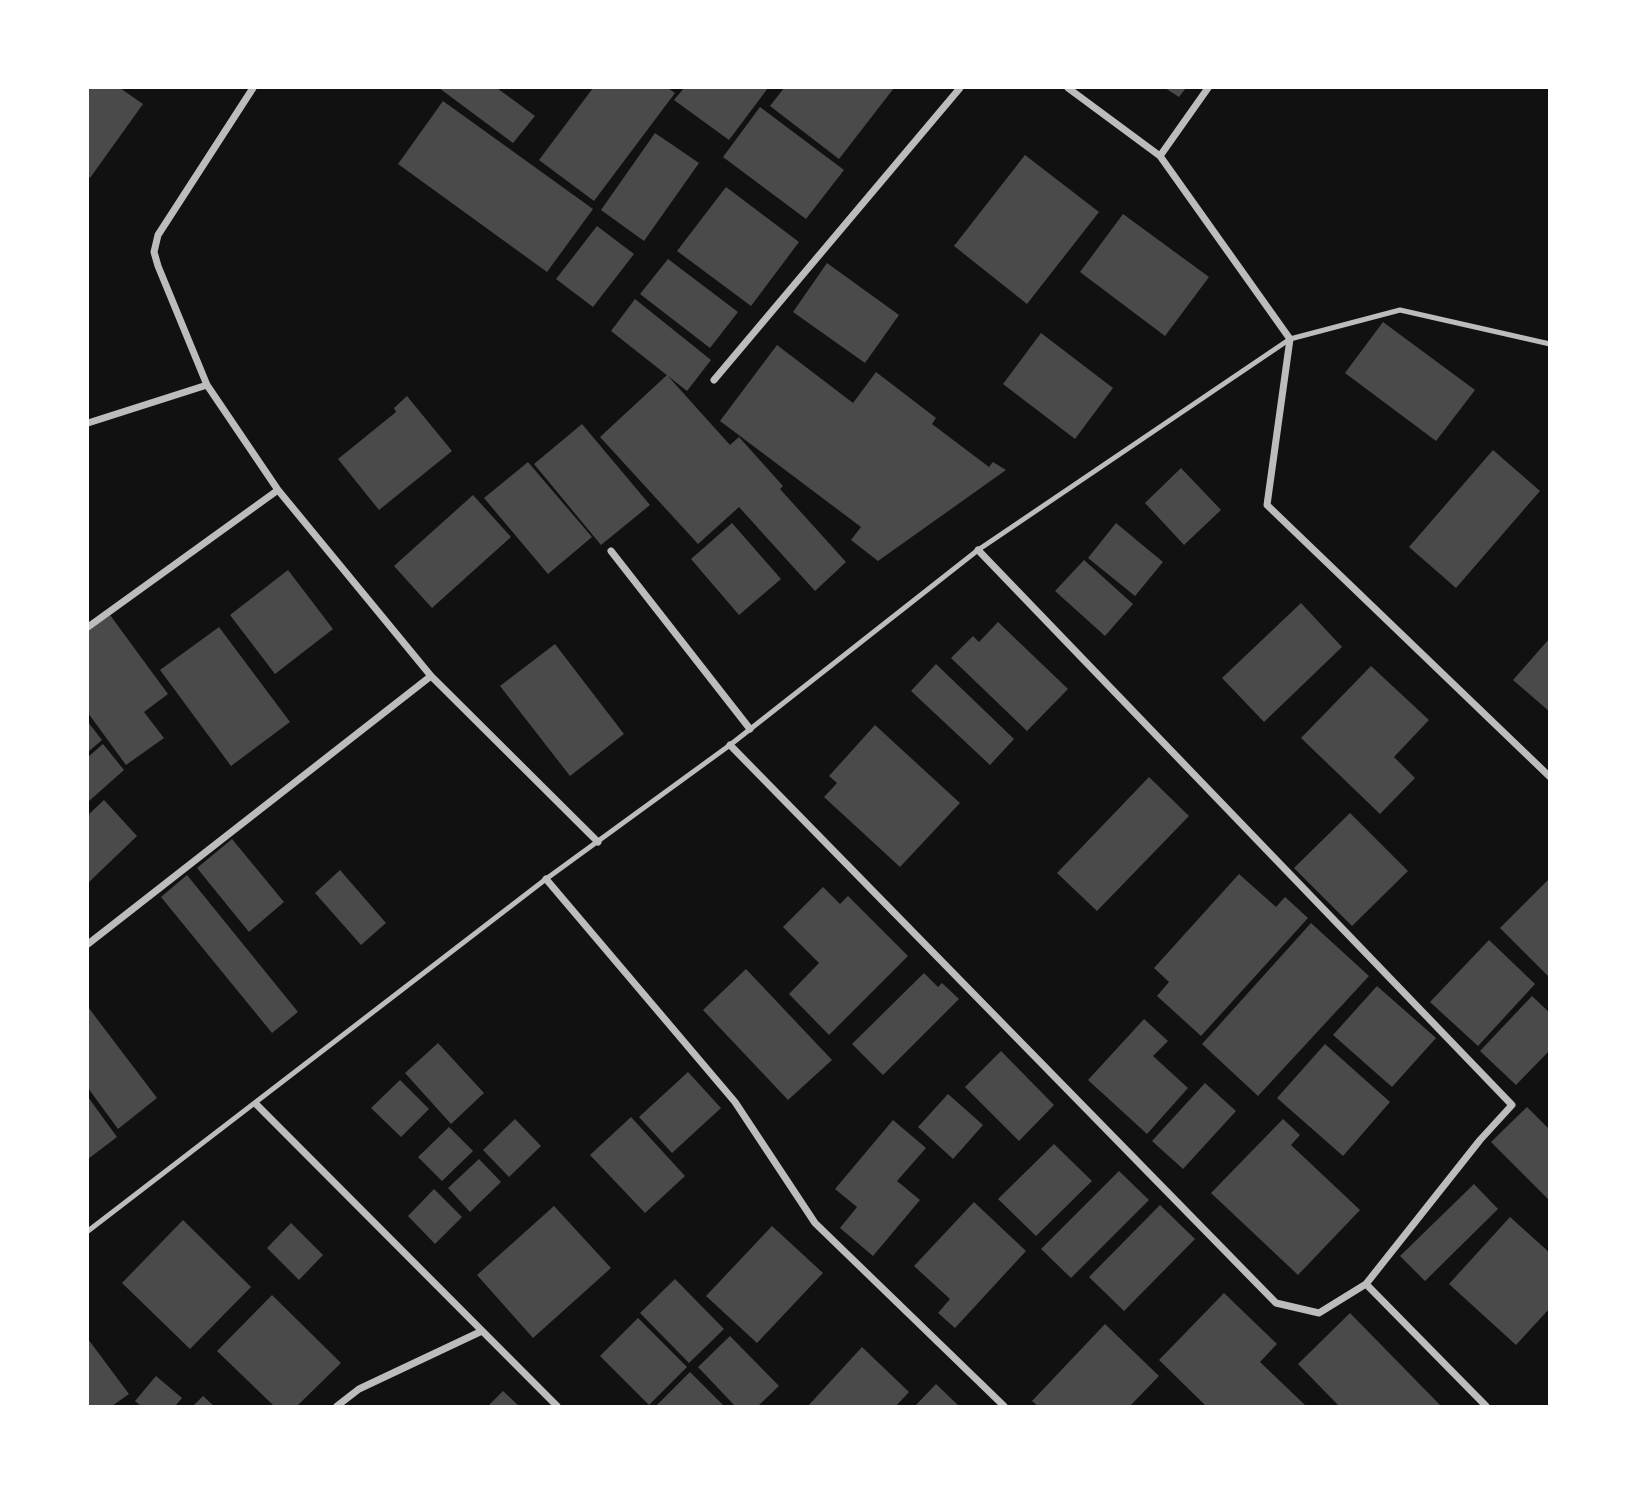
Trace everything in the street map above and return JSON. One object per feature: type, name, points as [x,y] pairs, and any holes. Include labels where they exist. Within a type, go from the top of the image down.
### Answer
[{"type":"street","points":[[253,88],[158,235],[154,252],[207,385],[278,490],[431,676],[598,842]]},
{"type":"street","points":[[714,380],[960,88]]},
{"type":"street","points":[[1068,88],[1160,156],[1290,339],[1267,505],[1549,777]]},
{"type":"street","points":[[1160,156],[1208,88]]},
{"type":"street","points":[[88,423],[207,385]]},
{"type":"street","points":[[88,627],[278,490]]},
{"type":"street","points":[[730,745],[1276,1303],[1320,1313],[1366,1284],[1480,1140],[1512,1105],[978,550]]},
{"type":"street","points":[[611,551],[750,729]]},
{"type":"street","points":[[88,944],[431,676]]},
{"type":"street","points":[[546,879],[735,1102],[815,1223],[1004,1406]]},
{"type":"street","points":[[256,1104],[557,1406]]},
{"type":"street","points":[[1366,1284],[1486,1406]]},
{"type":"street","points":[[337,1406],[359,1390],[482,1331]]},
{"type":"lane","points":[[88,1231],[546,879],[730,745],[978,550],[1290,339],[1400,310],[1549,344]]},
{"type":"building","points":[[88,88],[120,88],[143,104],[90,178],[88,176]]},
{"type":"building","points":[[439,88],[497,88],[535,116],[513,143]]},
{"type":"building","points":[[593,88],[668,88],[675,93],[594,201],[539,160]]},
{"type":"building","points":[[684,88],[768,88],[729,140],[674,100]]},
{"type":"building","points":[[784,88],[894,88],[839,159],[770,106]]},
{"type":"building","points":[[1165,88],[1186,88],[1179,97]]},
{"type":"building","points":[[443,101],[593,209],[547,272],[398,164]]},
{"type":"building","points":[[760,107],[844,170],[806,219],[723,157]]},
{"type":"building","points":[[655,133],[699,163],[644,241],[601,210]]},
{"type":"building","points":[[1025,155],[1099,212],[1027,304],[954,246]]},
{"type":"building","points":[[726,187],[799,242],[751,306],[677,251]]},
{"type":"building","points":[[1123,214],[1209,277],[1165,336],[1080,272]]},
{"type":"building","points":[[597,226],[634,254],[593,307],[556,279]]},
{"type":"building","points":[[668,259],[738,312],[710,348],[640,294]]},
{"type":"building","points":[[827,263],[899,315],[865,363],[793,312]]},
{"type":"building","points":[[635,299],[711,360],[687,391],[611,331]]},
{"type":"building","points":[[1383,322],[1475,390],[1436,441],[1345,373]]},
{"type":"building","points":[[1041,333],[1113,388],[1075,439],[1003,384]]},
{"type":"building","points":[[777,345],[853,403],[876,372],[936,418],[932,424],[989,467],[993,462],[1006,470],[878,561],[851,540],[861,527],[720,421]]},
{"type":"building","points":[[667,375],[730,445],[739,437],[783,486],[780,489],[846,562],[815,591],[739,507],[698,544],[600,437]]},
{"type":"building","points":[[407,396],[452,451],[379,510],[338,459],[396,412],[394,408]]},
{"type":"building","points":[[582,424],[650,505],[601,545],[534,464]]},
{"type":"building","points":[[1493,450],[1540,491],[1456,588],[1409,547]]},
{"type":"building","points":[[528,462],[592,537],[548,574],[484,498]]},
{"type":"building","points":[[1181,468],[1221,510],[1184,545],[1145,503]]},
{"type":"building","points":[[473,495],[511,537],[432,608],[394,566]]},
{"type":"building","points":[[732,523],[781,579],[739,615],[691,559]]},
{"type":"building","points":[[1116,523],[1163,562],[1135,596],[1088,558]]},
{"type":"building","points":[[1084,560],[1133,604],[1105,636],[1055,591]]},
{"type":"building","points":[[288,570],[333,629],[275,674],[230,615]]},
{"type":"building","points":[[1301,603],[1342,647],[1264,722],[1222,678]]},
{"type":"building","points":[[110,615],[168,694],[144,712],[164,738],[126,765],[88,713],[88,631]]},
{"type":"building","points":[[998,622],[1068,689],[1027,731],[951,658],[973,636],[979,642]]},
{"type":"building","points":[[219,627],[290,722],[231,766],[160,670]]},
{"type":"building","points":[[1550,638],[1550,712],[1513,680]]},
{"type":"building","points":[[555,644],[624,734],[570,776],[500,686]]},
{"type":"building","points":[[936,664],[1014,739],[990,765],[911,691]]},
{"type":"building","points":[[1371,666],[1429,720],[1394,757],[1415,778],[1380,814],[1301,738]]},
{"type":"building","points":[[88,722],[102,740],[88,752]]},
{"type":"building","points":[[875,725],[960,803],[900,867],[824,797],[837,783],[829,776]]},
{"type":"building","points":[[103,744],[124,770],[88,802],[88,757]]},
{"type":"building","points":[[1149,777],[1189,816],[1097,911],[1057,873]]},
{"type":"building","points":[[104,800],[137,836],[88,883],[88,815]]},
{"type":"building","points":[[1350,813],[1408,871],[1352,926],[1294,868]]},
{"type":"building","points":[[232,839],[284,902],[249,932],[197,868]]},
{"type":"building","points":[[340,870],[386,923],[361,945],[315,893]]},
{"type":"building","points":[[1239,874],[1276,907],[1285,897],[1308,918],[1201,1036],[1157,996],[1169,982],[1154,968]]},
{"type":"building","points":[[187,875],[298,1012],[272,1033],[161,897]]},
{"type":"building","points":[[1550,878],[1550,978],[1500,928]]},
{"type":"building","points":[[823,887],[840,904],[848,896],[908,956],[829,1035],[789,994],[819,963],[783,927]]},
{"type":"building","points":[[1311,923],[1369,976],[1258,1096],[1202,1044]]},
{"type":"building","points":[[1489,940],[1535,984],[1478,1046],[1430,1002]]},
{"type":"building","points":[[746,969],[832,1060],[788,1100],[703,1010]]},
{"type":"building","points":[[924,973],[938,987],[942,983],[959,999],[883,1075],[852,1044]]},
{"type":"building","points":[[1377,986],[1436,1038],[1392,1087],[1333,1035]]},
{"type":"building","points":[[1532,996],[1550,1013],[1550,1050],[1516,1085],[1480,1051]]},
{"type":"building","points":[[88,1007],[157,1098],[118,1129],[88,1088]]},
{"type":"building","points":[[1144,1019],[1168,1041],[1153,1056],[1188,1088],[1147,1134],[1088,1080]]},
{"type":"building","points":[[438,1043],[484,1093],[451,1124],[405,1073]]},
{"type":"building","points":[[1325,1044],[1390,1102],[1343,1156],[1277,1098]]},
{"type":"building","points":[[1001,1051],[1054,1105],[1019,1141],[965,1087]]},
{"type":"building","points":[[688,1072],[721,1108],[672,1153],[639,1117]]},
{"type":"building","points":[[400,1080],[429,1109],[401,1137],[371,1108]]},
{"type":"building","points":[[1205,1083],[1236,1111],[1183,1169],[1152,1141]]},
{"type":"building","points":[[948,1094],[983,1125],[953,1159],[918,1127]]},
{"type":"building","points":[[88,1097],[117,1137],[88,1159]]},
{"type":"building","points":[[1527,1107],[1550,1130],[1550,1201],[1491,1142]]},
{"type":"building","points":[[631,1117],[685,1176],[645,1213],[590,1155]]},
{"type":"building","points":[[515,1119],[541,1146],[509,1177],[483,1150]]},
{"type":"building","points":[[1283,1119],[1300,1135],[1291,1145],[1360,1210],[1298,1275],[1211,1193]]},
{"type":"building","points":[[893,1120],[926,1148],[897,1181],[920,1200],[873,1256],[840,1228],[857,1207],[835,1189]]},
{"type":"building","points":[[449,1127],[473,1151],[442,1181],[418,1157]]},
{"type":"building","points":[[1054,1144],[1092,1181],[1036,1236],[998,1199]]},
{"type":"building","points":[[479,1159],[501,1182],[470,1212],[448,1188]]},
{"type":"building","points":[[1119,1171],[1149,1200],[1071,1278],[1041,1249]]},
{"type":"building","points":[[1474,1184],[1498,1209],[1425,1281],[1400,1256]]},
{"type":"building","points":[[434,1189],[462,1217],[435,1244],[408,1216]]},
{"type":"building","points":[[974,1202],[1026,1251],[955,1328],[938,1313],[950,1299],[914,1266]]},
{"type":"building","points":[[1160,1205],[1195,1239],[1124,1311],[1089,1277]]},
{"type":"building","points":[[554,1206],[611,1268],[533,1338],[477,1275]]},
{"type":"building","points":[[1510,1217],[1550,1253],[1550,1308],[1516,1345],[1449,1284]]},
{"type":"building","points":[[183,1220],[251,1287],[190,1349],[122,1283]]},
{"type":"building","points":[[291,1223],[323,1255],[299,1280],[267,1248]]},
{"type":"building","points":[[772,1226],[823,1273],[757,1343],[706,1296]]},
{"type":"building","points":[[675,1279],[724,1329],[689,1363],[640,1313]]},
{"type":"building","points":[[1224,1293],[1277,1344],[1260,1362],[1306,1406],[1206,1406],[1159,1360]]},
{"type":"building","points":[[272,1295],[341,1363],[297,1406],[274,1406],[217,1351]]},
{"type":"building","points":[[1350,1313],[1441,1406],[1339,1406],[1298,1364]]},
{"type":"building","points":[[638,1318],[687,1367],[649,1405],[600,1356]]},
{"type":"building","points":[[1105,1324],[1159,1376],[1130,1406],[1038,1406],[1032,1401]]},
{"type":"building","points":[[730,1336],[779,1386],[758,1406],[735,1406],[698,1367]]},
{"type":"building","points":[[88,1339],[129,1394],[112,1406],[88,1406]]},
{"type":"building","points":[[862,1347],[909,1392],[896,1406],[808,1406]]},
{"type":"building","points":[[690,1372],[724,1406],[656,1406]]},
{"type":"building","points":[[156,1376],[182,1398],[175,1406],[141,1406],[135,1401]]},
{"type":"building","points":[[936,1384],[959,1406],[915,1406]]},
{"type":"building","points":[[503,1391],[519,1406],[488,1406]]},
{"type":"building","points":[[203,1396],[214,1406],[193,1406]]}]
